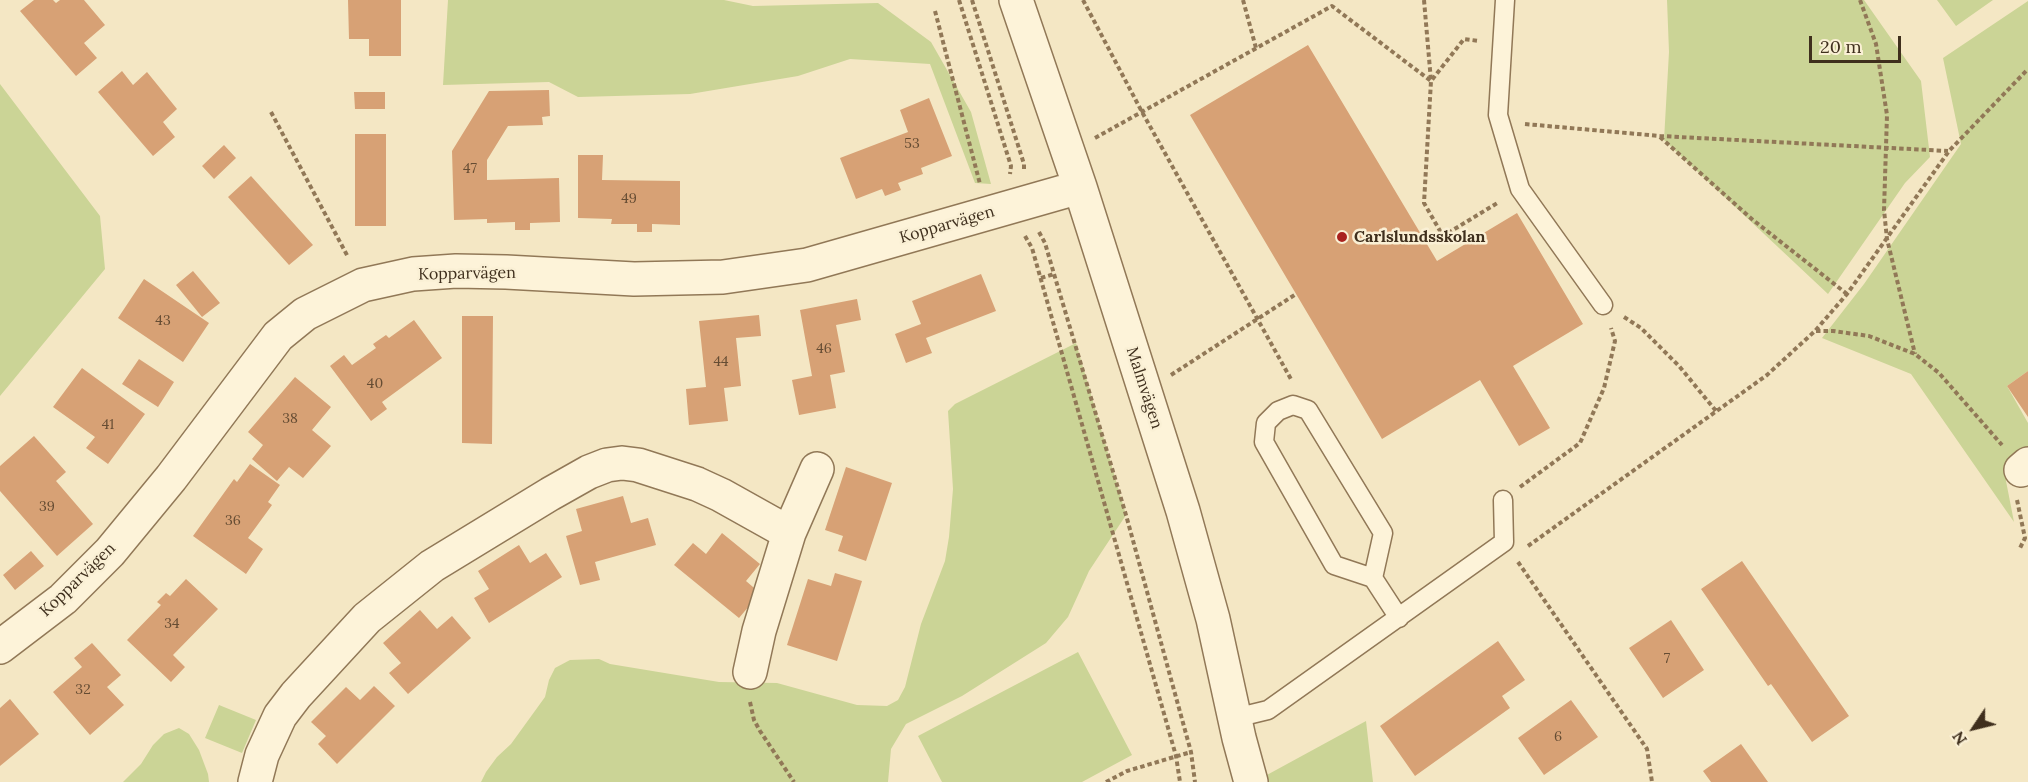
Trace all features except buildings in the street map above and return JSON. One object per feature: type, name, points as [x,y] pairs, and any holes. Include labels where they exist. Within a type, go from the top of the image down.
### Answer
[{"type":"street","name":"Malmvägen","points":[[1016,0],[1080,187],[1183,511],[1213,619],[1251,782]]},
{"type":"street","name":"Kopparvägen","points":[[0,647],[63,598],[110,552],[171,478],[278,336],[305,314],[363,285],[413,274],[456,271],[634,279],[723,277],[807,265],[1080,187]]},
{"type":"street","points":[[255,782],[262,755],[280,716],[296,695],[367,618],[432,566],[589,472],[607,465],[622,463],[646,467],[713,491],[789,533]]},
{"type":"street","points":[[750,672],[759,631],[789,533],[817,469]]},
{"type":"lane","points":[[1505,0],[1498,115],[1520,189],[1602,304]]},
{"type":"lane","points":[[1373,578],[1383,533],[1308,410],[1293,405],[1278,411],[1266,423],[1264,442],[1334,565],[1373,578],[1399,618]]},
{"type":"lane","points":[[1235,718],[1268,710],[1504,542],[1503,500]]},
{"type":"path","points":[[959,0],[1011,166],[1010,207]]},
{"type":"path","points":[[972,0],[1024,164],[1023,186],[1010,207]]},
{"type":"path","points":[[1083,0],[1142,112],[1308,410]]},
{"type":"path","points":[[1243,0],[1256,48]]},
{"type":"path","points":[[1331,0],[1332,6],[1431,81]]},
{"type":"path","points":[[1425,0],[1431,81],[1424,203],[1443,236],[1520,189]]},
{"type":"path","points":[[1860,0],[1876,44],[1887,115],[1884,210],[1887,239],[1915,354]]},
{"type":"path","points":[[1086,144],[1332,6]]},
{"type":"path","points":[[935,12],[1010,207],[1032,248],[1176,756],[1180,782]]},
{"type":"path","points":[[1431,81],[1464,39],[1503,46]]},
{"type":"path","points":[[1524,549],[1767,375],[1815,331],[1847,294],[1949,151],[2028,69]]},
{"type":"path","points":[[271,112],[363,285]]},
{"type":"path","points":[[1500,122],[1660,136],[1949,151]]},
{"type":"path","points":[[1660,136],[1753,220],[1847,294]]},
{"type":"path","points":[[1010,207],[1034,222],[1045,243],[1126,515],[1191,752],[1195,782]]},
{"type":"path","points":[[1041,278],[1054,274]]},
{"type":"path","points":[[1144,392],[1296,294]]},
{"type":"path","points":[[1602,304],[1641,328],[1679,366],[1716,411]]},
{"type":"path","points":[[1503,500],[1580,443],[1604,388],[1616,341],[1602,304]]},
{"type":"path","points":[[1815,331],[1869,336],[1915,354],[1946,381],[2024,467],[2015,486],[2025,538],[2020,548]]},
{"type":"path","points":[[1514,556],[1647,748],[1652,782]]},
{"type":"path","points":[[750,672],[751,710],[754,720],[794,782]]},
{"type":"path","points":[[1106,782],[1127,771],[1191,752]]},
{"type":"green space","points":[[448,0],[724,0],[753,6],[878,3],[931,42],[971,112],[991,184],[975,183],[930,64],[850,59],[798,76],[690,94],[578,97],[549,82],[443,85]]},
{"type":"green space","points":[[1667,0],[1864,0],[1921,81],[1930,157],[1905,183],[1828,294],[1664,140],[1669,52]]},
{"type":"green space","points":[[1937,0],[1993,0],[1956,26]]},
{"type":"green space","points":[[2028,1],[2028,371],[2007,386],[2028,423],[2028,453],[2008,467],[2006,481],[2014,522],[1911,374],[1822,338],[1864,284],[1961,144],[1943,58]]},
{"type":"green space","points":[[0,84],[100,216],[105,269],[0,396]]},
{"type":"green space","points":[[1076,343],[1126,515],[1089,571],[1068,617],[1046,643],[962,696],[906,724],[891,749],[888,782],[481,782],[497,757],[511,744],[545,697],[555,668],[570,660],[599,659],[610,664],[719,682],[777,683],[857,705],[887,706],[898,700],[905,687],[921,624],[945,561],[953,489],[948,411],[955,404]]},
{"type":"green space","points":[[1078,652],[1132,755],[1082,782],[942,782],[918,736]]},
{"type":"green space","points":[[219,705],[256,720],[242,753],[205,738]]},
{"type":"green space","points":[[1366,721],[1373,782],[1254,782]]},
{"type":"green space","points":[[179,728],[189,734],[199,750],[209,782],[123,782],[141,764],[153,745],[164,734]]},
{"type":"place","name":"Carlslundsskolan","points":[[1342,237]]}]
